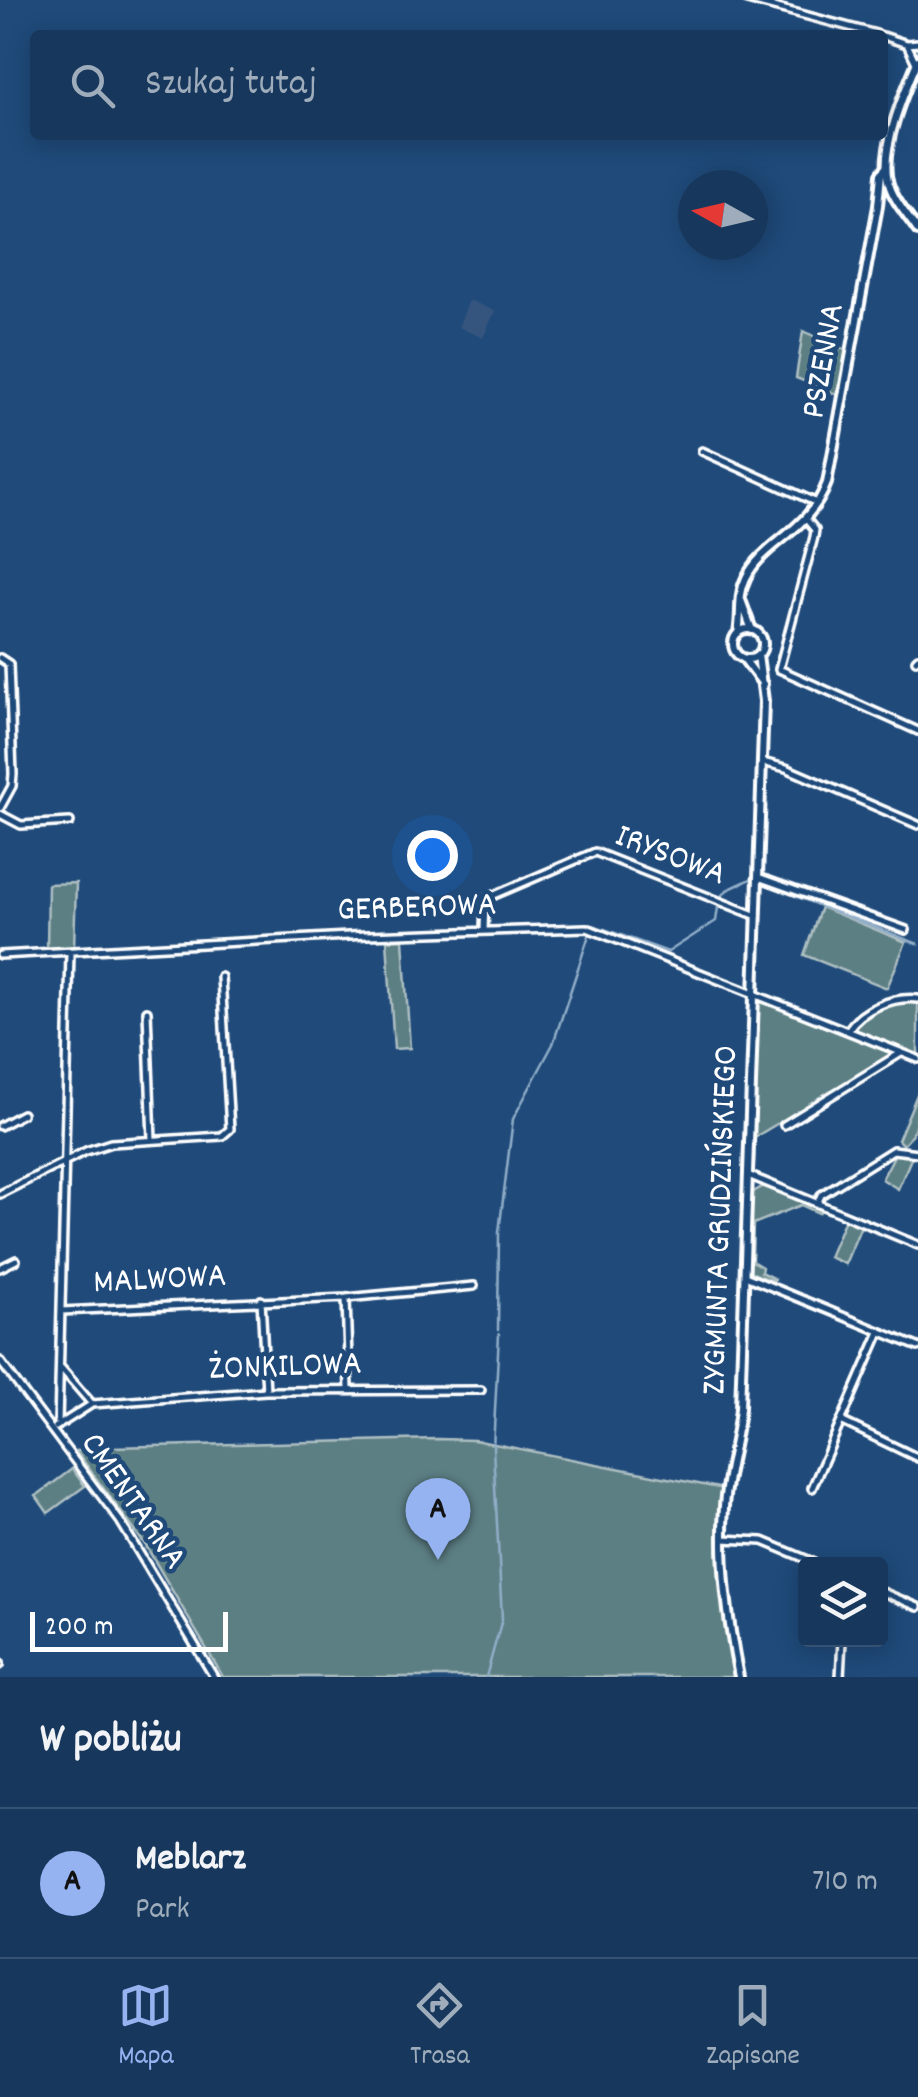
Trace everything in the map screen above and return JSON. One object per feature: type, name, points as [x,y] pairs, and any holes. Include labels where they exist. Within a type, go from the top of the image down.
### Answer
[{"type":"street","points":[[747,0],[865,30]]},
{"type":"street","points":[[888,37],[907,44],[918,43]]},
{"type":"street","points":[[907,44],[917,62]]},
{"type":"street","name":"PSZENNA","points":[[764,685],[733,648],[740,598],[749,572],[818,504],[831,466],[881,174],[886,167],[897,114],[917,62]]},
{"type":"street","points":[[886,167],[896,199],[918,232]]},
{"type":"street","points":[[878,202],[892,190]]},
{"type":"street","points":[[878,202],[896,199]]},
{"type":"street","points":[[702,452],[818,504]]},
{"type":"street","points":[[806,519],[815,530],[779,669],[918,731]]},
{"type":"street","points":[[740,598],[752,630],[762,641],[758,655],[764,685],[762,762],[786,768],[918,825]]},
{"type":"street","points":[[738,633],[752,630]]},
{"type":"street","points":[[744,659],[758,655]]},
{"type":"street","points":[[3,659],[13,774],[12,786],[0,811],[20,825],[70,822]]},
{"type":"street","name":"ZYGMUNTA GRUDZIŃSKIEGO","points":[[739,1677],[726,1600],[723,1540],[725,1494],[740,1408],[762,762]]},
{"type":"street","name":"IRYSOWA","points":[[484,931],[485,899],[596,852],[757,916]]},
{"type":"street","points":[[758,877],[906,930]]},
{"type":"street","name":"GERBEROWA","points":[[0,955],[595,929],[918,1059]]},
{"type":"street","points":[[55,1428],[70,952]]},
{"type":"street","points":[[0,1194],[111,1143],[222,1136],[230,1128],[221,977]]},
{"type":"street","points":[[848,1030],[856,1019],[894,999],[918,999]]},
{"type":"street","points":[[148,1011],[152,1140]]},
{"type":"street","points":[[784,1125],[902,1052]]},
{"type":"street","points":[[0,1126],[22,1114]]},
{"type":"street","points":[[818,1202],[821,1195],[893,1150],[918,1152]]},
{"type":"street","points":[[748,1175],[918,1245]]},
{"type":"street","points":[[0,1268],[16,1260]]},
{"type":"street","points":[[744,1276],[918,1347]]},
{"type":"street","name":"MALWOWA","points":[[61,1311],[346,1298],[474,1286]]},
{"type":"street","points":[[346,1298],[349,1389]]},
{"type":"street","name":"MALWOWA","points":[[261,1300],[266,1392]]},
{"type":"street","points":[[812,1488],[880,1332]]},
{"type":"street","name":"CMENTARNA","points":[[0,1361],[55,1428],[138,1549],[214,1677]]},
{"type":"street","points":[[59,1366],[92,1404]]},
{"type":"street","name":"ŻONKILOWA","points":[[55,1428],[92,1404],[349,1389],[481,1390]]},
{"type":"street","points":[[841,1421],[918,1458]]},
{"type":"street","points":[[723,1540],[764,1542],[801,1557]]},
{"type":"street","points":[[888,1594],[918,1607]]},
{"type":"street","points":[[840,1677],[842,1647]]},
{"type":"shaded area","points":[[469,300],[495,311],[483,338],[458,327]]},
{"type":"green space","points":[[803,331],[848,351],[840,396],[796,378]]},
{"type":"green space","points":[[76,883],[74,948],[47,950],[48,884]]},
{"type":"green space","points":[[821,907],[906,942],[887,988],[804,955]]},
{"type":"green space","points":[[403,939],[410,1048],[394,1049],[387,940]]},
{"type":"green space","points":[[903,1000],[918,1002],[918,1057],[850,1029],[874,1010]]},
{"type":"green space","points":[[773,1003],[891,1053],[887,1060],[819,1103],[755,1137],[754,1162],[749,1158],[753,1007]]},
{"type":"green space","points":[[918,1092],[914,1128],[903,1145],[898,1140]]},
{"type":"green space","points":[[896,1152],[913,1154],[898,1189],[882,1179]]},
{"type":"green space","points":[[762,1187],[772,1187],[829,1210],[821,1209],[819,1213],[801,1205],[753,1224],[752,1261],[774,1281],[747,1271],[750,1194]]},
{"type":"green space","points":[[845,1219],[861,1226],[845,1264],[829,1257]]},
{"type":"green space","points":[[474,1440],[724,1489],[721,1584],[734,1677],[223,1677],[146,1546],[76,1451]]},
{"type":"green space","points":[[72,1469],[85,1486],[48,1513],[36,1496]]},
{"type":"waterway","points":[[720,899],[727,890],[751,879]]},
{"type":"waterway","points":[[767,885],[918,944]]},
{"type":"waterway","points":[[593,925],[668,952],[716,921],[718,907]]},
{"type":"waterway","points":[[498,1330],[499,1232],[513,1119],[553,1044],[590,932]]},
{"type":"waterway","points":[[486,1677],[502,1619],[493,1448],[499,1334]]},
{"type":"place","name":"Meblarz","points":[[438,1560]]}]
